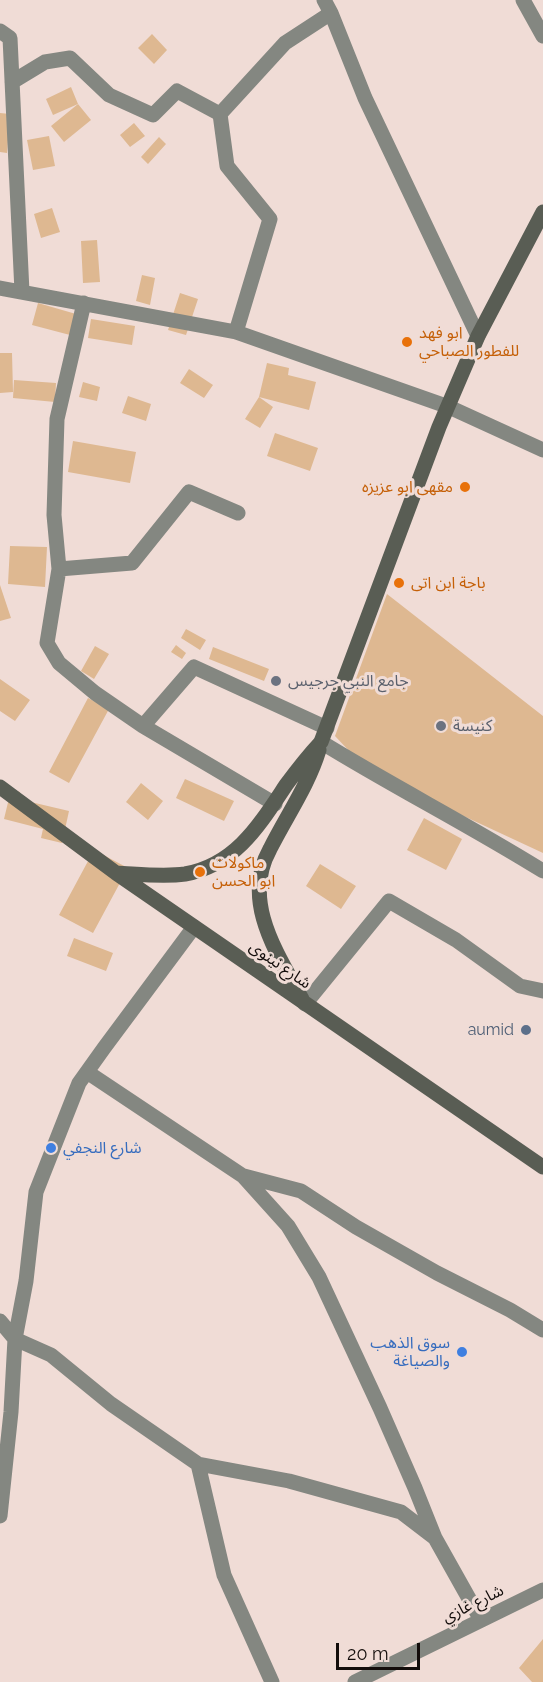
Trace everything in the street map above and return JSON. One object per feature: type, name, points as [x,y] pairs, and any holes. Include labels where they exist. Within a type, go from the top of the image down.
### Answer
[{"type":"street","points":[[523,0],[543,36]]},
{"type":"street","points":[[220,114],[285,43],[327,6],[365,98],[478,336]]},
{"type":"street","points":[[0,31],[10,38],[22,292]]},
{"type":"street","points":[[12,82],[45,62],[70,58],[110,95],[153,115],[177,91],[220,114]]},
{"type":"street","points":[[220,114],[227,166],[270,219],[236,333]]},
{"type":"street","points":[[543,212],[478,336],[439,427],[300,797],[262,865],[258,882],[259,899],[268,933],[275,951],[305,1004],[389,901],[456,940],[520,986],[543,991]]},
{"type":"street","points":[[0,288],[236,333],[449,407],[543,450]]},
{"type":"street","points":[[84,303],[57,419],[54,515],[59,569],[47,643],[58,663],[95,693],[143,726],[275,804]]},
{"type":"street","points":[[59,569],[132,563],[189,492],[238,513]]},
{"type":"street","points":[[143,726],[194,667],[324,735],[369,772],[500,844],[543,871]]},
{"type":"street","points":[[116,873],[174,874],[202,870],[221,862],[237,850],[275,804],[296,771],[324,735]]},
{"type":"street","name":"شارع نينوى","points":[[0,787],[116,873],[543,1167]]},
{"type":"street","points":[[0,1509],[11,1412],[15,1339],[26,1281],[36,1192],[79,1083],[194,927]]},
{"type":"street","points":[[87,1072],[243,1176],[288,1226],[319,1277],[407,1468],[435,1538],[481,1620]]},
{"type":"street","points":[[243,1176],[301,1191],[356,1227],[543,1330]]},
{"type":"street","points":[[0,1321],[15,1339],[51,1355],[111,1404],[198,1464],[289,1481],[401,1512],[435,1538]]},
{"type":"street","points":[[198,1464],[225,1575],[272,1682]]},
{"type":"street","name":"شارع غازي","points":[[355,1682],[543,1590]]},
{"type":"building","points":[[152,34],[167,50],[154,64],[138,48]]},
{"type":"building","points":[[71,87],[78,104],[53,115],[46,99]]},
{"type":"building","points":[[78,104],[91,120],[64,142],[51,126]]},
{"type":"building","points":[[0,113],[10,114],[7,153],[0,152]]},
{"type":"building","points":[[134,123],[145,136],[130,147],[120,135]]},
{"type":"building","points":[[49,136],[55,166],[33,170],[27,140]]},
{"type":"building","points":[[159,137],[166,144],[148,164],[141,157]]},
{"type":"building","points":[[52,208],[60,232],[41,238],[34,214]]},
{"type":"building","points":[[97,240],[100,282],[83,283],[81,241]]},
{"type":"building","points":[[142,275],[155,278],[150,305],[136,301]]},
{"type":"building","points":[[180,293],[198,299],[186,335],[168,330]]},
{"type":"building","points":[[38,303],[76,314],[70,335],[32,325]]},
{"type":"building","points":[[91,319],[135,326],[132,345],[88,338]]},
{"type":"building","points":[[0,353],[12,353],[13,392],[0,393]]},
{"type":"building","points":[[267,363],[289,368],[288,375],[316,382],[309,410],[259,397]]},
{"type":"building","points":[[189,369],[213,385],[204,398],[180,383]]},
{"type":"building","points":[[14,380],[56,383],[55,402],[13,398]]},
{"type":"building","points":[[83,382],[100,387],[97,401],[79,397]]},
{"type":"building","points":[[128,396],[151,404],[146,421],[122,413]]},
{"type":"building","points":[[259,397],[273,407],[260,428],[245,419]]},
{"type":"building","points":[[275,433],[318,448],[310,471],[267,456]]},
{"type":"building","points":[[73,441],[136,452],[130,483],[68,472]]},
{"type":"building","points":[[10,546],[47,547],[45,587],[8,584]]},
{"type":"building","points":[[0,585],[11,618],[0,621]]},
{"type":"building","name":"كنيسة","points":[[387,594],[543,716],[543,853],[369,772],[335,736]]},
{"type":"building","points":[[186,629],[206,640],[200,650],[181,638]]},
{"type":"building","points":[[176,645],[186,653],[182,659],[171,652]]},
{"type":"building","points":[[95,646],[109,654],[94,679],[81,671]]},
{"type":"building","points":[[213,647],[269,669],[264,681],[209,659]]},
{"type":"building","points":[[0,679],[30,700],[15,721],[0,711]]},
{"type":"building","points":[[88,698],[109,709],[69,783],[49,772]]},
{"type":"building","points":[[185,779],[234,801],[224,821],[176,798]]},
{"type":"building","points":[[141,783],[163,801],[148,820],[126,802]]},
{"type":"building","points":[[11,790],[20,792],[18,799],[69,811],[62,843],[41,838],[43,829],[4,819]]},
{"type":"building","points":[[424,818],[462,839],[446,870],[407,850]]},
{"type":"building","points":[[94,850],[128,868],[93,933],[59,915]]},
{"type":"building","points":[[320,864],[356,886],[341,909],[306,886]]},
{"type":"building","points":[[74,938],[113,953],[106,971],[67,956]]},
{"type":"building","points":[[543,1639],[543,1682],[532,1682],[519,1668]]},
{"type":"place","name":"ابو فهد للفطور الصباحي","points":[[407,342]]},
{"type":"place","name":"مقهى ابو عزيزه","points":[[465,487]]},
{"type":"place","name":"باجة ابن اتى","points":[[399,583]]},
{"type":"place","name":"جامع النبي جرجيس","points":[[276,681]]},
{"type":"place","name":"كنيسة","points":[[441,726]]},
{"type":"place","name":"ماكولات ابو الحسن","points":[[200,872]]},
{"type":"place","name":"aumid","points":[[526,1030]]},
{"type":"place","name":"شارع النجفي","points":[[51,1148]]},
{"type":"place","name":"سوق الذهب والصياغة","points":[[462,1352]]}]
